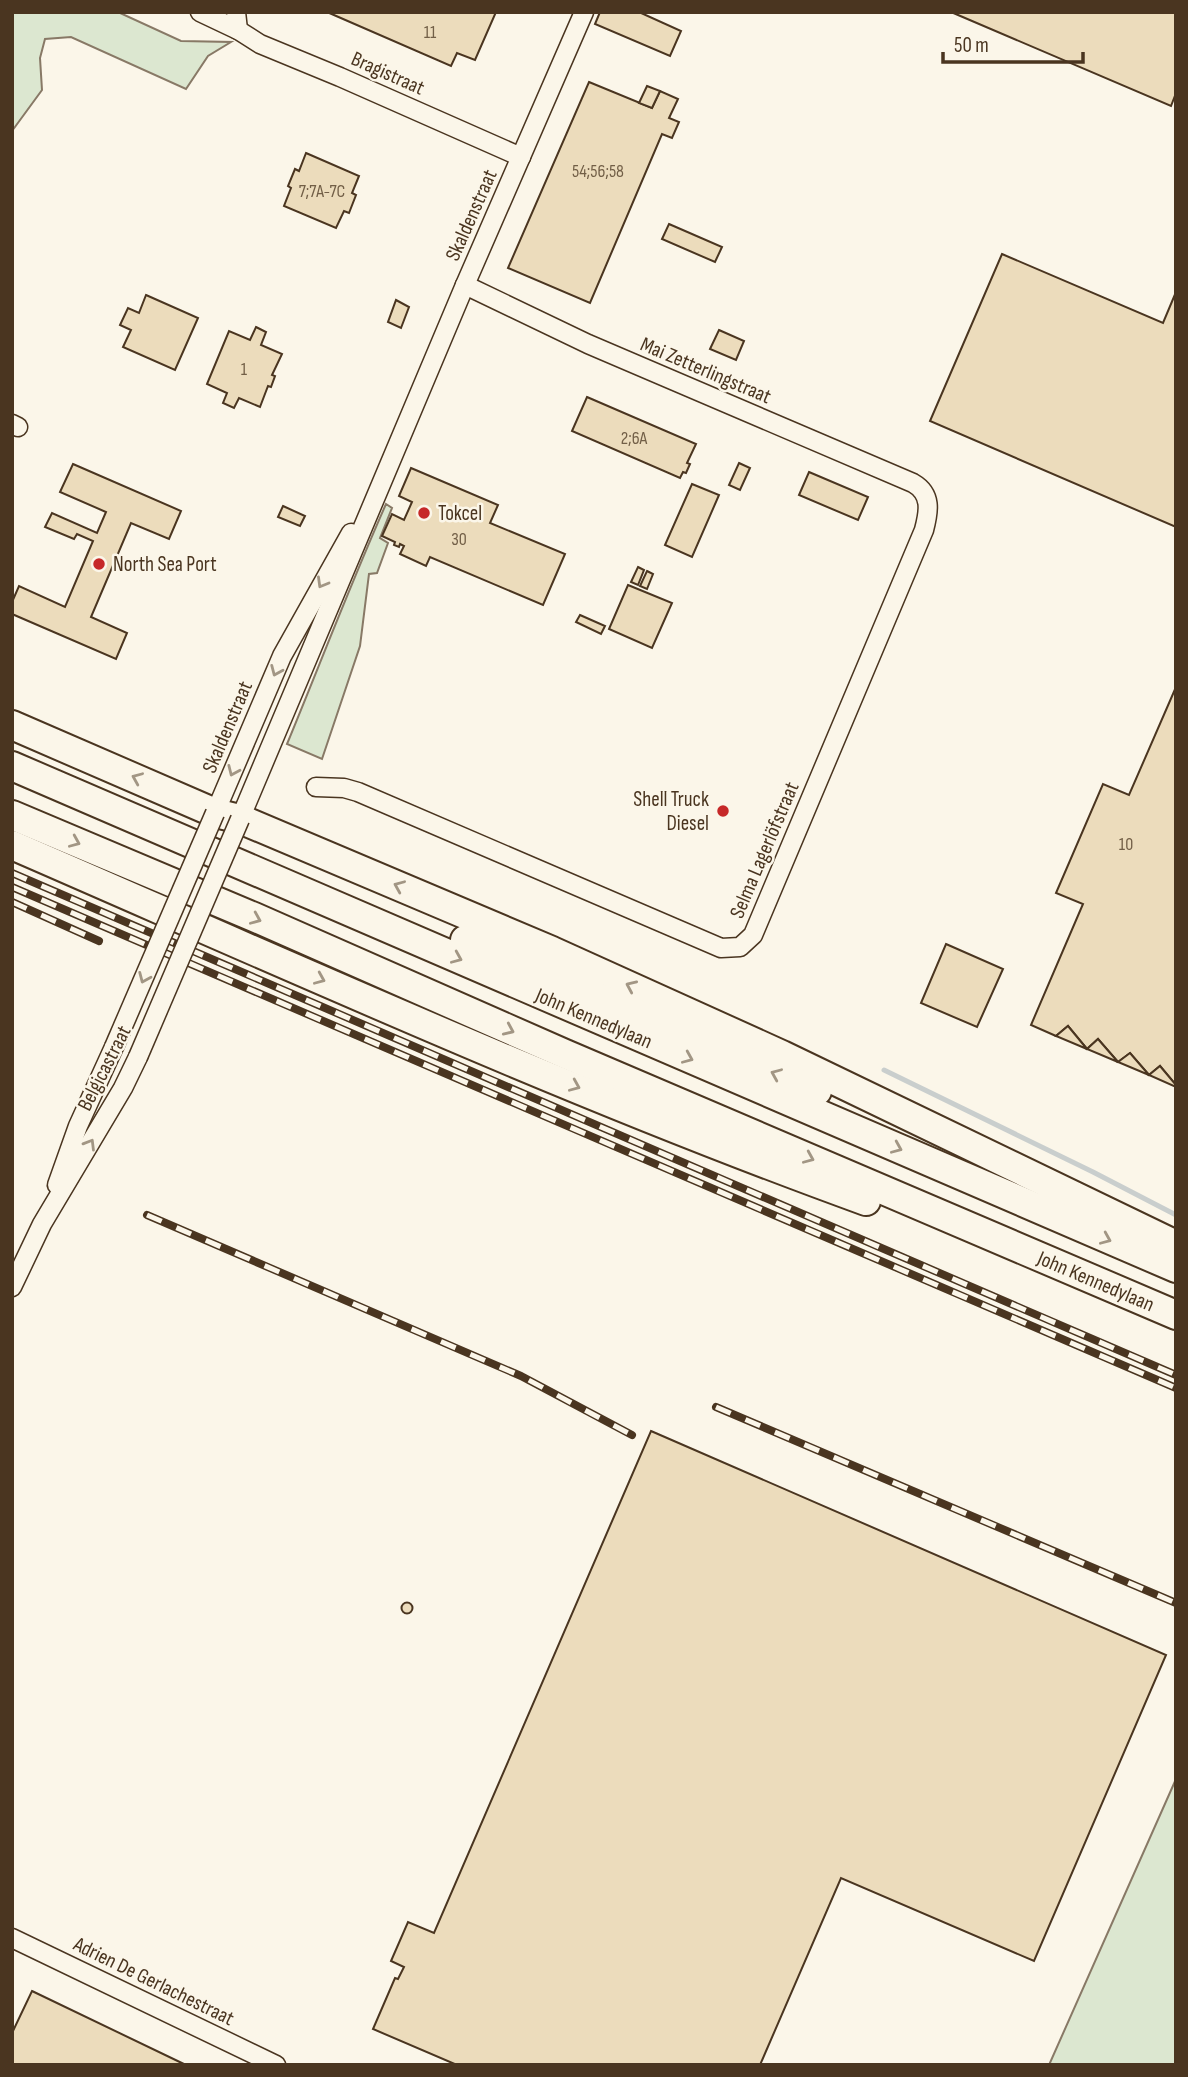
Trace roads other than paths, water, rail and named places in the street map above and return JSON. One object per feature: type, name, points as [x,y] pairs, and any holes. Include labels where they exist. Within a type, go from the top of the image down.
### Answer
[{"type":"highway","points":[[12,725],[552,951],[782,1055],[1176,1246]]},
{"type":"highway","name":"John Kennedylaan","points":[[12,746],[1176,1246]]},
{"type":"highway","name":"John Kennedylaan","points":[[12,766],[1176,1268]]},
{"type":"highway","name":"John Kennedylaan","points":[[12,815],[1176,1315]]},
{"type":"highway","points":[[12,845],[234,943],[735,1154],[903,1215],[1051,1262]]},
{"type":"street","name":"Bragistraat","points":[[200,12],[237,21],[260,44],[340,76],[521,157]]},
{"type":"street","name":"Skaldenstraat","points":[[218,812],[275,739],[465,285],[584,12]]},
{"type":"street","name":"Mai Zetterlingstraat","points":[[465,285],[600,349],[913,483],[922,488],[928,498]]},
{"type":"street","name":"Skaldenstraat","points":[[218,812],[282,656],[401,437]]},
{"type":"street","name":"Selma Lagerlöfstraat","points":[[316,787],[344,788],[358,792],[722,948],[740,947],[752,935],[924,530],[929,514],[928,498]]},
{"type":"street","points":[[183,921],[218,812]]},
{"type":"street","points":[[183,921],[218,812]]},
{"type":"street","name":"Belgicastraat","points":[[43,1224],[78,1126],[114,1047],[183,921]]},
{"type":"street","name":"Belgicastraat","points":[[12,1287],[43,1224],[123,1088],[138,1057],[183,921]]},
{"type":"street","name":"Adrien De Gerlachestraat","points":[[12,1937],[276,2065]]},
{"type":"waterway","points":[[884,1070],[1176,1215]]},
{"type":"railway","points":[[12,873],[1176,1375]]},
{"type":"railway","points":[[12,887],[1176,1388]]},
{"type":"railway","points":[[12,902],[99,941]]},
{"type":"railway","points":[[147,1215],[521,1376],[632,1435]]},
{"type":"railway","points":[[716,1407],[1176,1603]]},
{"type":"place","name":"Tokcel","points":[[424,513]]},
{"type":"place","name":"North Sea Port","points":[[99,564]]},
{"type":"place","name":"Shell Truck Diesel","points":[[723,811]]}]
